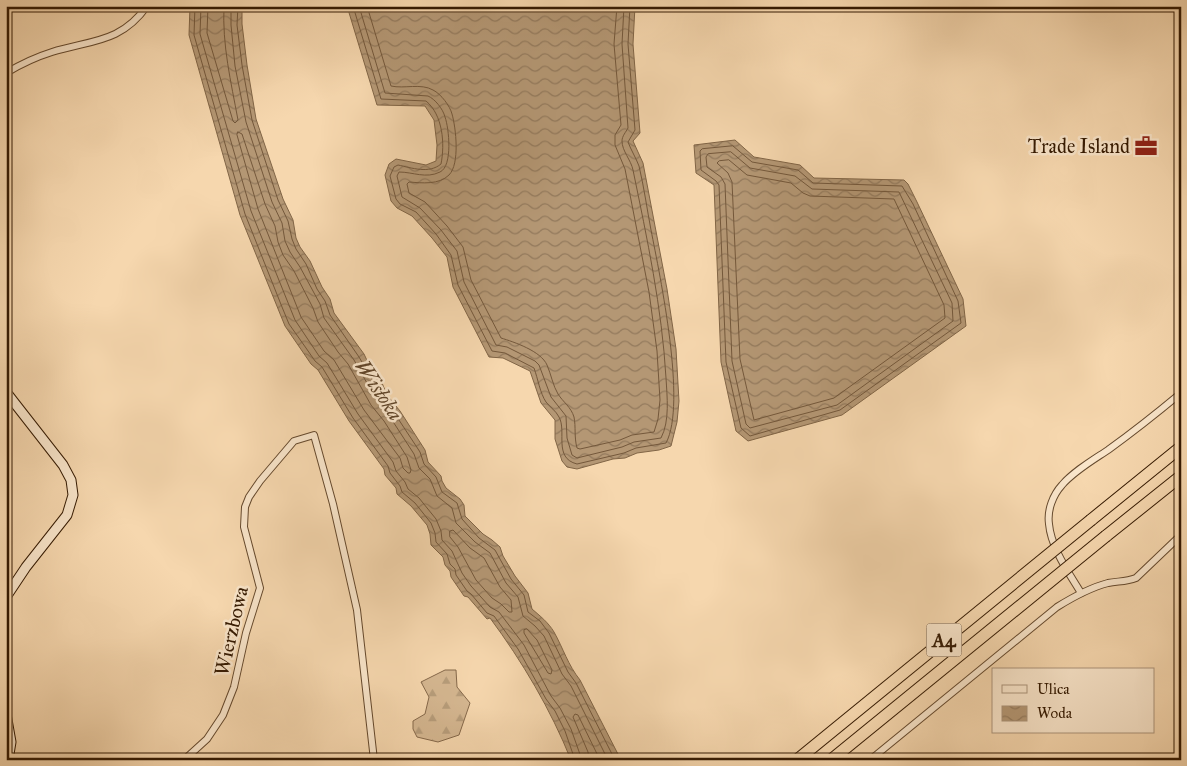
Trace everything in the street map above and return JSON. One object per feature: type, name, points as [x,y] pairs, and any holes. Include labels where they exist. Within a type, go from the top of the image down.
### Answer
[{"type":"highway","name":"A4","points":[[796,760],[1181,447]]},
{"type":"highway","name":"A4","points":[[832,760],[1181,476]]},
{"type":"street","points":[[6,73],[22,63],[51,52],[102,40],[118,33],[132,25],[147,6]]},
{"type":"street","points":[[6,392],[63,465],[71,480],[73,495],[66,515],[26,566],[6,597]]},
{"type":"street","points":[[1081,593],[1062,560],[1050,532],[1049,513],[1056,493],[1072,475],[1132,432],[1181,393]]},
{"type":"street","name":"Wierzbowa","points":[[184,760],[213,732],[223,715],[234,687],[246,633],[260,588],[244,527],[245,507],[249,497],[260,481],[294,441],[314,435],[333,504],[357,610],[374,760]]},
{"type":"street","points":[[870,760],[1057,607],[1095,587],[1136,578],[1181,535]]},
{"type":"street","points":[[6,714],[11,742],[8,760]]},
{"type":"green space","points":[[445,670],[456,670],[457,687],[470,703],[459,735],[438,742],[417,737],[413,729],[413,721],[425,714],[429,697],[421,682]]},
{"type":"water","name":"Wisłoka","points":[[190,6],[242,6],[242,24],[247,65],[256,119],[283,199],[293,220],[296,238],[300,247],[310,261],[330,299],[334,313],[364,354],[372,371],[382,383],[387,395],[400,411],[425,450],[428,462],[441,476],[446,488],[460,499],[464,505],[465,516],[483,534],[500,547],[515,576],[528,593],[532,609],[547,622],[554,632],[621,760],[571,760],[545,704],[513,651],[490,618],[487,619],[468,597],[464,596],[451,577],[443,557],[431,545],[427,525],[411,506],[397,494],[396,488],[385,475],[384,469],[349,421],[318,370],[311,364],[285,326],[240,215],[189,35]]},
{"type":"water","points":[[347,6],[635,6],[633,44],[640,133],[633,141],[643,163],[667,289],[676,349],[679,401],[677,422],[671,446],[577,469],[567,467],[562,461],[555,439],[555,420],[541,403],[530,371],[503,358],[489,357],[453,287],[447,257],[412,216],[397,208],[391,201],[385,175],[389,164],[396,159],[426,165],[436,161],[437,145],[434,120],[425,106],[377,105]]},
{"type":"water","points":[[735,140],[754,157],[800,165],[814,178],[904,180],[917,202],[963,299],[966,326],[842,415],[748,441],[736,431],[721,362],[714,185],[696,173],[694,145]]},
{"type":"place","name":"Trade Island","points":[[1146,146]]}]
